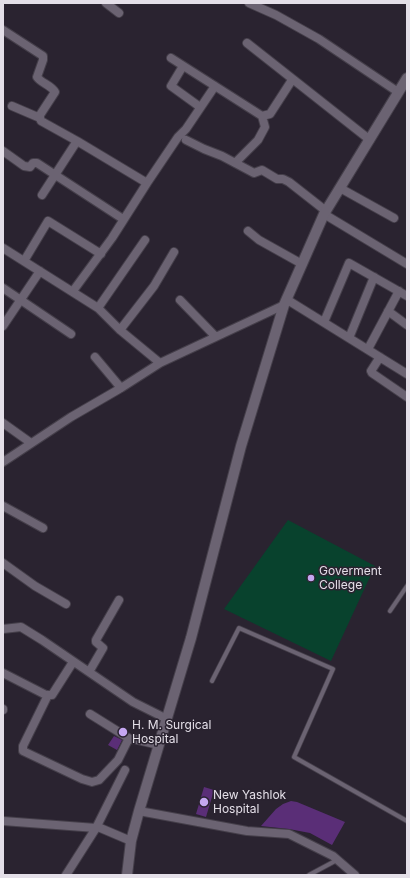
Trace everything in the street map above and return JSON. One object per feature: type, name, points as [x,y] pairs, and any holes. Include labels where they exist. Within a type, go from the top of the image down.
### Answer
[{"type":"street","points":[[106,3],[119,13]]},
{"type":"street","points":[[249,3],[276,15],[319,39],[398,92]]},
{"type":"street","points":[[3,30],[43,56],[37,77],[40,81],[53,89],[54,92],[40,115],[40,118]]},
{"type":"street","points":[[246,43],[370,140]]},
{"type":"street","points":[[171,58],[262,116],[265,127],[258,140],[235,163]]},
{"type":"street","points":[[183,66],[171,86],[200,107]]},
{"type":"street","points":[[127,875],[131,842],[139,811],[191,638],[240,446],[285,302],[325,213],[407,78]]},
{"type":"street","points":[[262,116],[270,114],[292,80]]},
{"type":"street","points":[[73,291],[100,254],[178,137],[186,129],[215,86]]},
{"type":"street","points":[[12,106],[40,118],[41,121],[147,183]]},
{"type":"street","points":[[186,140],[222,156],[254,173],[262,170],[277,179],[286,180],[325,213],[407,264]]},
{"type":"street","points":[[42,195],[77,141]]},
{"type":"street","points":[[3,151],[24,166],[30,167],[34,162],[37,163],[123,219]]},
{"type":"street","points":[[340,188],[394,218]]},
{"type":"street","points":[[24,261],[48,221],[100,254]]},
{"type":"street","points":[[248,231],[259,240],[302,264]]},
{"type":"street","points":[[98,308],[145,240]]},
{"type":"street","points":[[3,248],[98,308],[120,330],[160,363]]},
{"type":"street","points":[[120,330],[154,286],[174,252]]},
{"type":"street","points":[[324,322],[350,263],[407,296]]},
{"type":"street","points":[[3,326],[40,271]]},
{"type":"street","points":[[349,338],[374,277]]},
{"type":"street","points":[[3,288],[71,334]]},
{"type":"street","points":[[368,349],[399,291]]},
{"type":"street","points":[[180,300],[215,336]]},
{"type":"street","points":[[285,302],[324,322],[407,374]]},
{"type":"street","points":[[3,462],[71,417],[160,363],[285,302]]},
{"type":"street","points":[[388,311],[407,325]]},
{"type":"street","points":[[95,357],[121,388]]},
{"type":"street","points":[[380,357],[371,371],[372,373],[407,397]]},
{"type":"street","points":[[3,423],[31,443]]},
{"type":"street","points":[[3,506],[43,528]]},
{"type":"street","points":[[3,563],[35,586],[66,604]]},
{"type":"street","points":[[89,672],[102,648],[96,642],[97,638],[119,600]]},
{"type":"street","points":[[3,629],[21,627],[133,702],[167,719]]},
{"type":"street","points":[[3,684],[5,674],[48,695],[54,693],[73,662]]},
{"type":"street","points":[[48,695],[23,746],[23,751],[26,753],[88,781],[96,782],[115,764],[120,757],[125,743],[130,739]]},
{"type":"street","points":[[90,714],[130,739],[159,745]]},
{"type":"street","points":[[66,875],[96,828],[125,770]]},
{"type":"street","points":[[139,811],[247,832],[288,834],[333,856],[355,875]]},
{"type":"street","points":[[3,821],[98,827],[131,842]]},
{"type":"lane","points":[[390,611],[407,586]]},
{"type":"lane","points":[[212,681],[238,628],[333,669],[294,757],[407,821]]},
{"type":"lane","points":[[309,875],[338,860]]},
{"type":"green space","points":[[288,520],[375,566],[331,661],[224,609]]},
{"type":"building","points":[[114,736],[122,740],[117,750],[108,745]]},
{"type":"building","points":[[204,787],[214,790],[206,817],[196,814]]},
{"type":"building","points":[[291,801],[297,802],[345,822],[332,845],[310,833],[261,826],[276,809]]},
{"type":"place","name":"Goverment College","points":[[311,578]]},
{"type":"place","name":"H. M. Surgical Hospital","points":[[123,732]]},
{"type":"place","name":"New Yashlok Hospital","points":[[204,802]]}]
